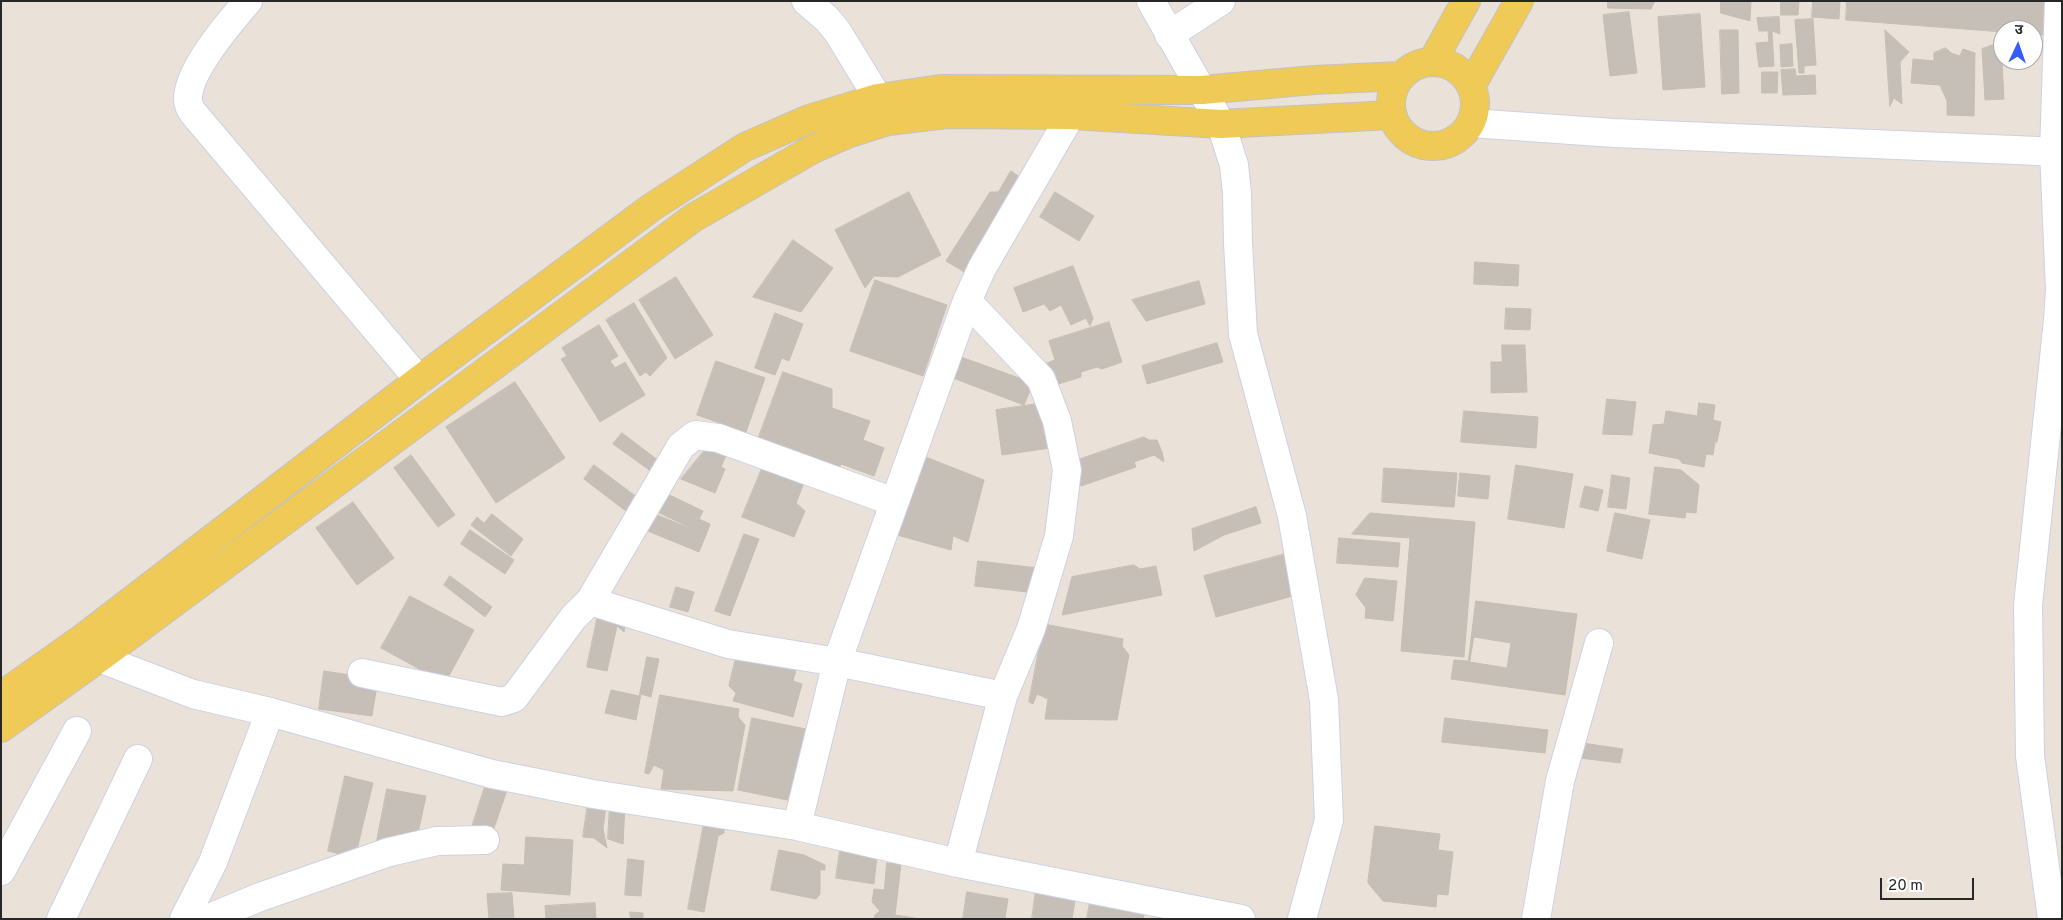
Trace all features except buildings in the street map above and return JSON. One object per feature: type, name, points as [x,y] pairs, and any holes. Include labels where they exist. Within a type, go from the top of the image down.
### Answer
[{"type":"main road","points":[[1432,62],[1466,1]]},
{"type":"main road","points":[[1471,86],[1519,1]]},
{"type":"main road","points":[[1432,62],[1449,65],[1464,75],[1471,86],[1475,98],[1475,111],[1471,123],[1458,139],[1439,146],[1425,145],[1418,144],[1401,133],[1391,115],[1391,94],[1402,76],[1416,66],[1432,62]]},
{"type":"main road","points":[[1,696],[83,638],[428,374],[652,207],[745,147],[809,119],[883,109],[941,89],[1202,90],[1314,80],[1402,76]]},
{"type":"main road","points":[[1,728],[99,658],[693,218],[813,149],[847,134],[883,109],[947,114],[1071,115],[1221,124],[1391,115]]},
{"type":"main road","points":[[428,374],[456,392]]},
{"type":"street","points":[[248,1],[220,35],[201,63],[188,89],[188,103],[194,114],[428,374]]},
{"type":"street","points":[[806,1],[827,19],[837,31],[883,109]]},
{"type":"street","points":[[1150,1],[1221,124],[1234,165],[1238,193],[1242,334],[1292,516],[1324,700],[1329,820],[1302,919]]},
{"type":"street","points":[[1169,35],[1221,1]]},
{"type":"street","points":[[2052,919],[2030,756],[2028,605],[2061,291],[2058,152],[2060,3]]},
{"type":"street","points":[[797,826],[837,662],[967,301],[982,268],[1071,115]]},
{"type":"street","points":[[1471,123],[1614,133],[2058,152]]},
{"type":"street","points":[[958,863],[1003,696],[1031,629],[1059,536],[1068,470],[1056,421],[1042,380],[967,301]]},
{"type":"street","points":[[362,672],[502,702],[514,698],[572,618],[590,601],[681,446],[695,435],[718,438],[894,502]]},
{"type":"street","points":[[590,601],[728,644],[837,662],[1003,696]]},
{"type":"street","points":[[1536,919],[1560,780],[1599,643]]},
{"type":"street","points":[[99,658],[193,694],[270,712],[492,774],[592,794],[797,826],[958,863],[1241,919]]},
{"type":"street","points":[[184,919],[213,862],[270,712]]},
{"type":"street","points":[[1,871],[77,731]]},
{"type":"street","points":[[61,919],[138,760]]},
{"type":"street","points":[[208,919],[260,897],[389,852],[436,840],[485,840]]}]
